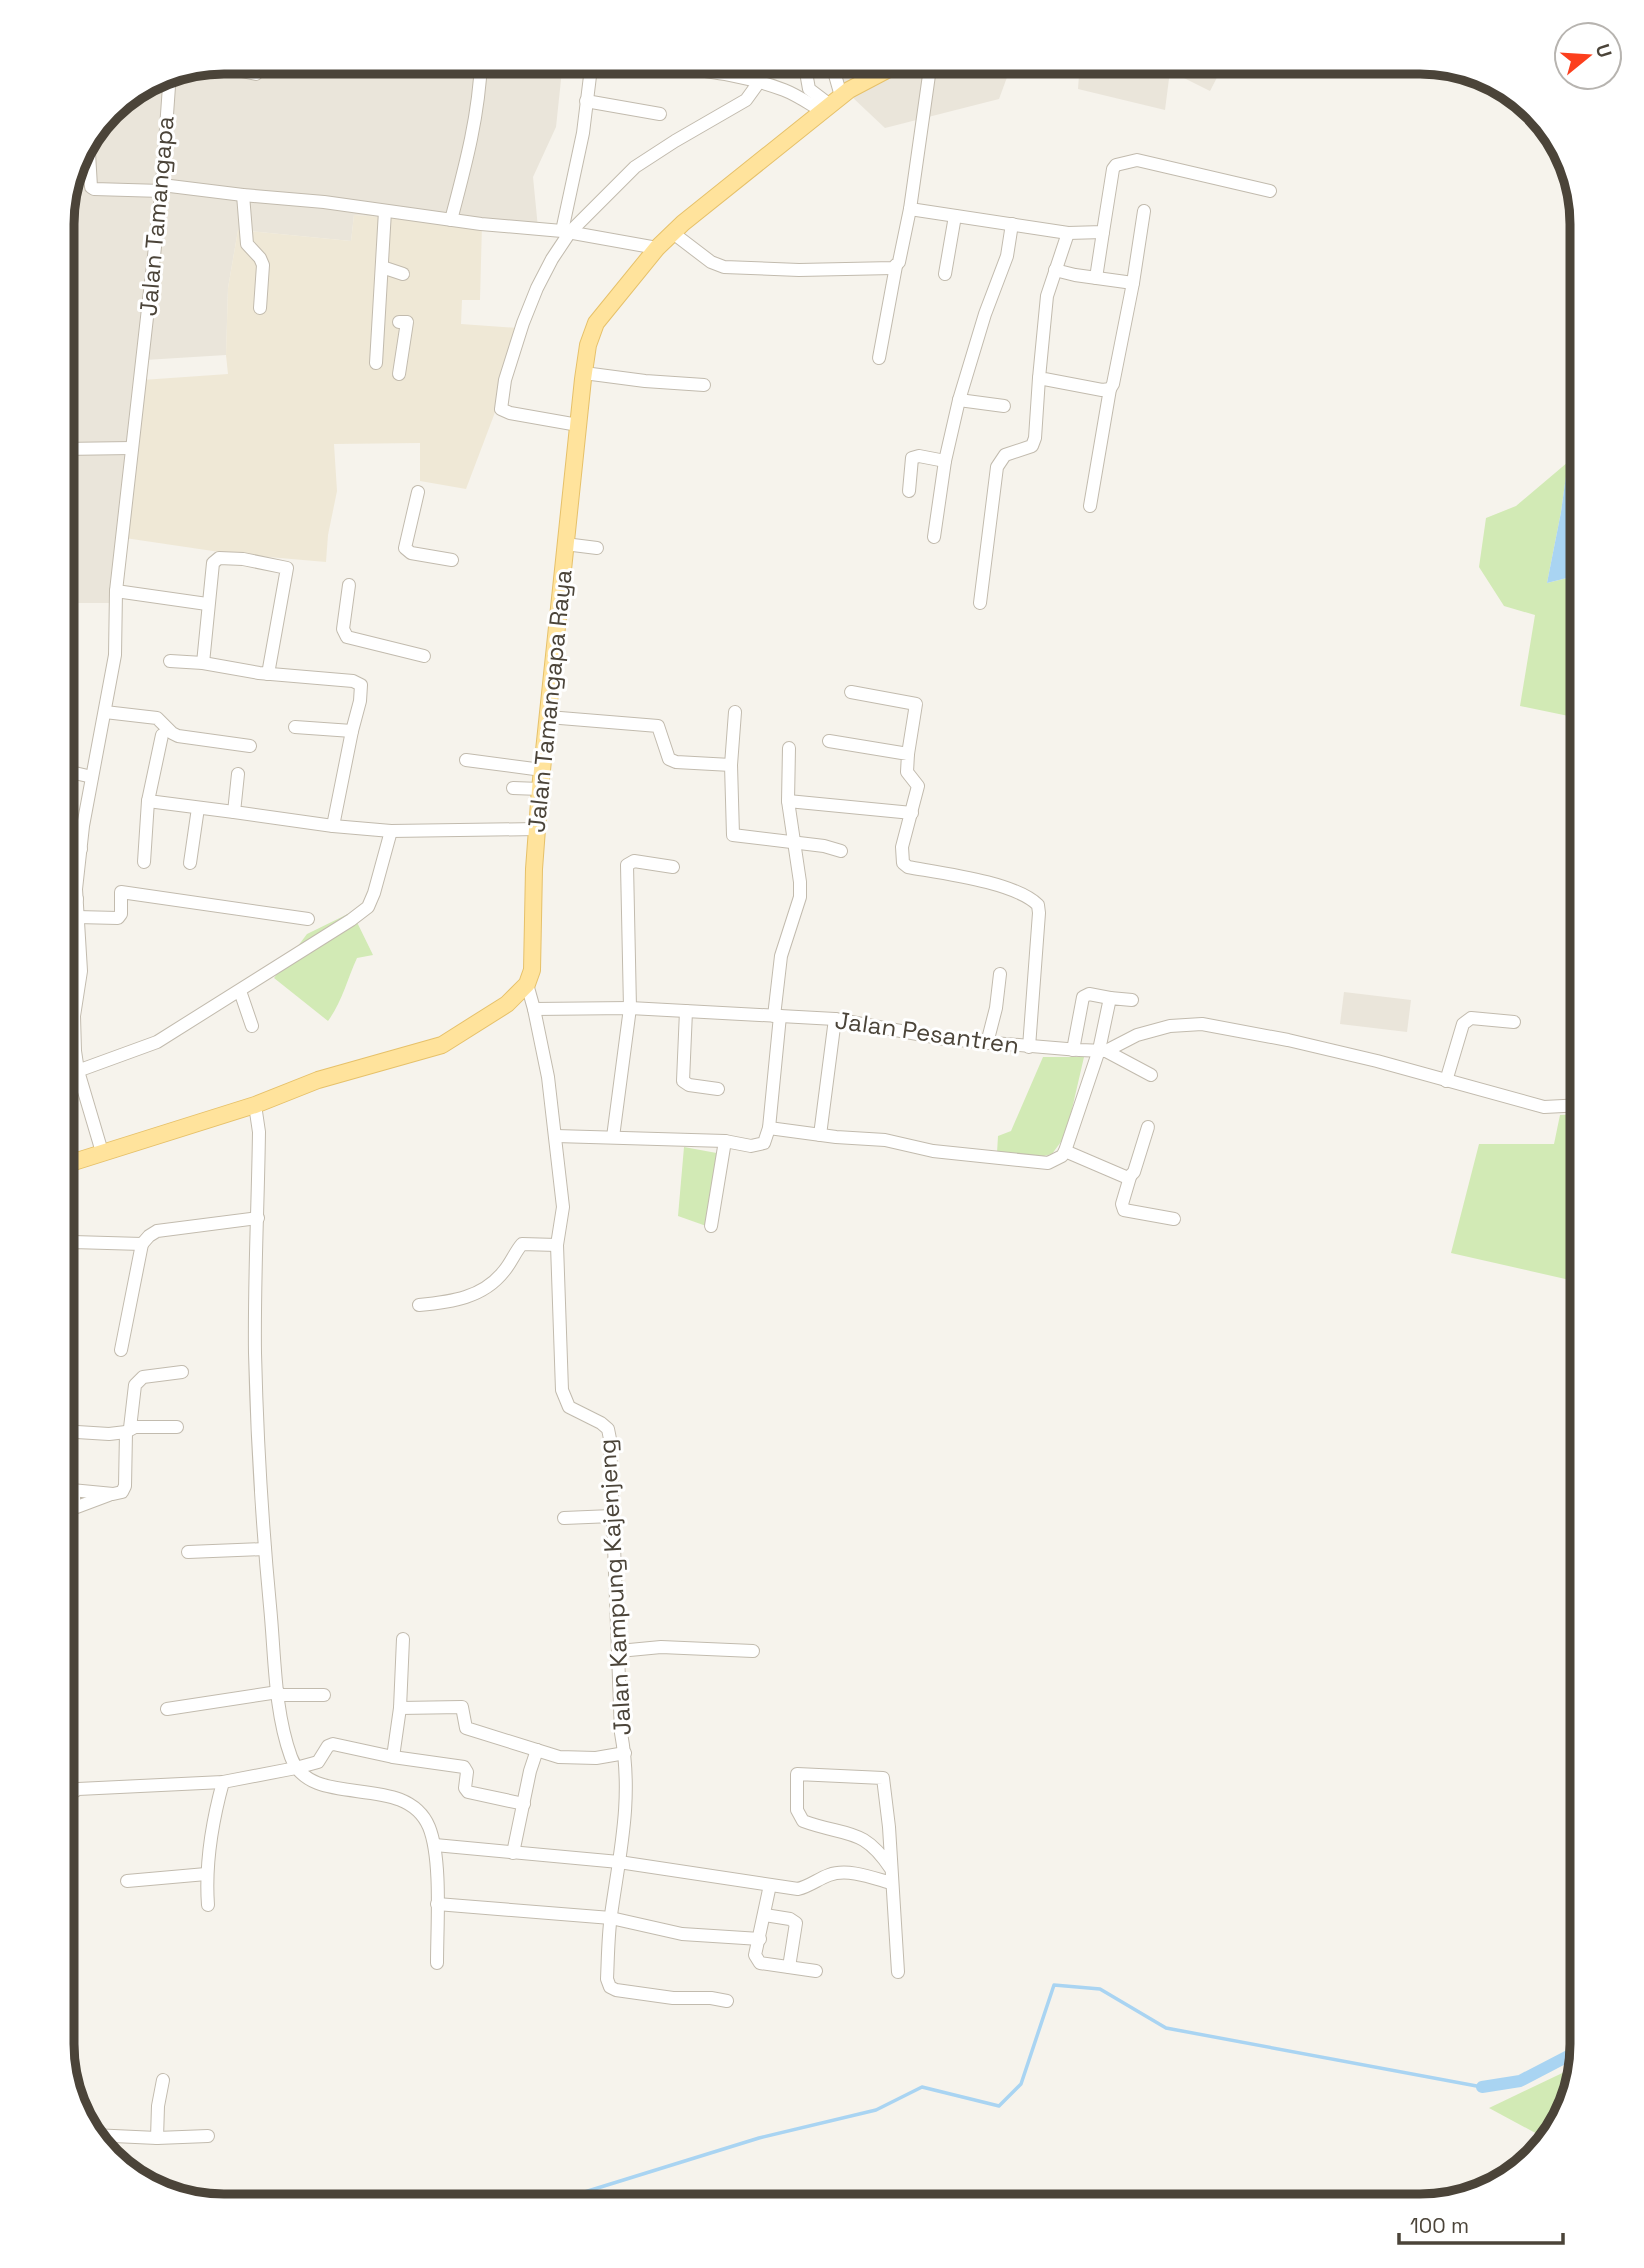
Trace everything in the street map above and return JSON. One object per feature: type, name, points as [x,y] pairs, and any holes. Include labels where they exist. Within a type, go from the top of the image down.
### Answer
[{"type":"main road","name":"Jalan Tamangapa Raya","points":[[527,984],[532,970],[540,789],[565,544],[584,373],[588,345],[596,323],[657,248],[673,233],[831,104],[882,74]]},
{"type":"main road","points":[[74,1162],[256,1105],[318,1080],[442,1045],[507,1004],[527,984]]},
{"type":"street","points":[[451,220],[474,133],[480,74]]},
{"type":"street","points":[[578,425],[504,412],[501,403],[505,380],[537,288],[566,232],[590,74]]},
{"type":"street","points":[[712,74],[759,82],[831,104]]},
{"type":"street","points":[[806,74],[809,89],[831,104]]},
{"type":"street","points":[[831,74],[831,104]]},
{"type":"street","points":[[879,358],[910,209],[929,74]]},
{"type":"street","points":[[566,232],[635,167],[746,100],[759,82]]},
{"type":"street","name":"Jalan Tamangapa","points":[[102,1152],[78,1071],[74,1035],[81,971],[76,899],[83,826],[115,655],[116,591],[162,188],[169,84]]},
{"type":"street","points":[[586,101],[660,114]]},
{"type":"street","points":[[89,157],[91,187],[94,189],[162,188],[324,202],[481,225],[566,232],[657,248]]},
{"type":"street","points":[[1096,278],[1112,169],[1116,165],[1137,160],[1270,191]]},
{"type":"street","points":[[243,195],[247,244],[263,265],[260,308]]},
{"type":"street","points":[[910,209],[1068,233],[1103,232]]},
{"type":"street","points":[[376,363],[385,211]]},
{"type":"street","points":[[1090,506],[1110,389],[1133,283],[1144,211]]},
{"type":"street","points":[[946,274],[955,216]]},
{"type":"street","points":[[934,537],[945,461],[959,400],[985,314],[1007,256],[1012,224]]},
{"type":"street","points":[[673,233],[711,262],[724,267],[873,270],[896,266]]},
{"type":"street","points":[[980,603],[998,467],[1005,454],[1032,446],[1037,429],[1046,296],[1068,233]]},
{"type":"street","points":[[382,267],[403,274]]},
{"type":"street","points":[[1055,270],[1133,283]]},
{"type":"street","points":[[399,322],[407,322],[399,374]]},
{"type":"street","points":[[584,373],[704,385]]},
{"type":"street","points":[[1039,378],[1102,390],[1110,389]]},
{"type":"street","points":[[959,400],[1004,406]]},
{"type":"street","points":[[74,449],[132,448]]},
{"type":"street","points":[[909,491],[912,458],[919,456],[945,461]]},
{"type":"street","points":[[418,492],[405,548],[417,555],[452,560]]},
{"type":"street","points":[[565,544],[597,548]]},
{"type":"street","points":[[203,663],[211,569],[215,559],[243,559],[287,568],[268,674]]},
{"type":"street","points":[[349,585],[343,629],[347,637],[424,656]]},
{"type":"street","points":[[116,591],[207,604]]},
{"type":"street","points":[[170,661],[358,682],[361,685],[360,701],[333,826]]},
{"type":"street","points":[[851,692],[916,704],[907,772],[918,786],[902,847],[903,863],[908,867],[980,881],[1010,890],[1038,905],[1029,1046]]},
{"type":"street","points":[[104,712],[157,718],[178,736],[250,746]]},
{"type":"street","points":[[735,712],[731,765],[733,835],[824,846],[841,851]]},
{"type":"street","points":[[548,717],[657,726],[669,758],[676,762],[731,765]]},
{"type":"street","points":[[295,727],[352,731]]},
{"type":"street","points":[[144,862],[148,800],[162,735]]},
{"type":"street","points":[[829,741],[908,754]]},
{"type":"street","points":[[556,1136],[724,1141],[758,1146],[767,1139],[781,956],[800,897],[788,802],[789,748]]},
{"type":"street","points":[[466,760],[542,770]]},
{"type":"street","points":[[74,773],[92,777]]},
{"type":"street","points":[[234,812],[238,774]]},
{"type":"street","points":[[513,788],[540,789]]},
{"type":"street","points":[[148,800],[333,826],[391,831],[537,830]]},
{"type":"street","points":[[788,802],[912,813]]},
{"type":"street","points":[[190,863],[198,808]]},
{"type":"street","points":[[74,1072],[157,1042],[368,907],[391,831]]},
{"type":"street","points":[[74,848],[81,849]]},
{"type":"street","points":[[613,1137],[630,1008],[627,865],[634,861],[673,867]]},
{"type":"street","points":[[77,917],[118,919],[121,914],[121,892],[308,919]]},
{"type":"street","points":[[987,1044],[996,1008],[1000,974]]},
{"type":"street","points":[[527,984],[534,1009]]},
{"type":"street","points":[[240,991],[252,1026]]},
{"type":"street","points":[[1073,1050],[1083,997],[1089,994],[1132,1000]]},
{"type":"street","points":[[769,1128],[885,1140],[933,1151],[1048,1163],[1062,1156],[1065,1151],[1102,1051],[1110,998]]},
{"type":"street","name":"Jalan Pesantren","points":[[534,1009],[630,1008],[835,1018],[945,1040],[1102,1051],[1138,1035],[1170,1026],[1202,1024],[1288,1040],[1544,1107],[1571,1106]]},
{"type":"street","name":"Jalan Kampung Kajenjeng","points":[[534,1009],[548,1077],[563,1207],[557,1245],[562,1390],[569,1407],[608,1429],[626,1812],[611,1918],[607,1979],[610,1987],[617,1990],[673,1998],[711,1998],[727,2001]]},
{"type":"street","points":[[686,1012],[683,1081],[689,1085],[718,1089]]},
{"type":"street","points":[[820,1135],[835,1018]]},
{"type":"street","points":[[1446,1081],[1463,1024],[1471,1018],[1514,1022]]},
{"type":"street","points":[[1102,1051],[1151,1074]]},
{"type":"street","points":[[256,1105],[259,1132],[255,1350],[265,1549],[279,1713],[288,1745],[301,1772],[324,1786],[398,1798],[412,1804],[422,1814],[435,1845],[437,1963]]},
{"type":"street","points":[[1148,1127],[1122,1205],[1124,1210],[1174,1219]]},
{"type":"street","points":[[711,1226],[724,1141]]},
{"type":"street","points":[[1065,1151],[1125,1178],[1130,1177]]},
{"type":"street","points":[[121,1350],[142,1244],[149,1236],[157,1231],[258,1218]]},
{"type":"street","points":[[74,1242],[142,1244]]},
{"type":"street","points":[[419,1306],[456,1301],[476,1294],[503,1273],[522,1244],[557,1245]]},
{"type":"street","points":[[74,1491],[119,1494],[124,1489],[128,1430],[135,1385],[143,1377],[182,1372]]},
{"type":"street","points":[[74,1432],[109,1434],[177,1427]]},
{"type":"street","points":[[564,1518],[611,1516]]},
{"type":"street","points":[[188,1552],[265,1549]]},
{"type":"street","points":[[393,1757],[400,1708],[403,1639]]},
{"type":"street","points":[[619,1651],[661,1647],[753,1651]]},
{"type":"street","points":[[167,1709],[278,1694],[324,1695]]},
{"type":"street","points":[[400,1708],[462,1706],[466,1728],[559,1757],[596,1758],[625,1753]]},
{"type":"street","points":[[74,1792],[79,1789],[223,1782],[301,1772],[318,1762],[328,1746],[334,1744],[393,1757],[459,1766],[467,1772],[465,1788],[468,1792],[524,1804]]},
{"type":"street","points":[[513,1853],[537,1750]]},
{"type":"street","points":[[891,1869],[867,1840],[803,1821],[797,1810],[797,1773],[883,1778],[889,1826],[898,1972]]},
{"type":"street","points":[[208,1905],[206,1874],[223,1782]]},
{"type":"street","points":[[435,1845],[619,1861],[798,1889],[808,1887],[827,1875],[838,1873],[891,1883]]},
{"type":"street","points":[[127,1881],[206,1874]]},
{"type":"street","points":[[770,1885],[755,1955],[757,1960],[760,1963],[816,1971]]},
{"type":"street","points":[[437,1904],[611,1918],[682,1934],[760,1939]]},
{"type":"street","points":[[765,1915],[790,1919],[796,1923],[789,1967]]},
{"type":"street","points":[[157,2138],[158,2106],[163,2080]]},
{"type":"street","points":[[104,2136],[157,2138],[208,2136]]},
{"type":"shaded area","points":[[562,74],[556,127],[533,177],[538,228],[354,215],[351,241],[238,230],[228,288],[226,355],[145,360],[118,603],[74,603],[74,213],[85,166],[111,124],[124,111],[157,89],[194,76]]},
{"type":"shaded area","points":[[832,74],[1008,74],[999,99],[885,128],[833,79]]},
{"type":"shaded area","points":[[1079,74],[1170,74],[1165,110],[1078,89]]},
{"type":"shaded area","points":[[1176,74],[1219,74],[1210,91]]},
{"type":"shaded area","points":[[354,215],[482,224],[480,300],[462,300],[461,324],[518,328],[494,415],[466,489],[420,481],[420,443],[334,444],[337,491],[328,535],[326,562],[233,554],[125,538],[142,380],[228,374],[228,288],[238,230],[351,241]]},
{"type":"shaded area","points":[[1344,992],[1411,1000],[1407,1032],[1340,1024]]},
{"type":"green space","points":[[1568,462],[1547,583],[1571,577],[1571,717],[1520,706],[1535,615],[1504,606],[1479,567],[1486,518],[1516,506]]},
{"type":"green space","points":[[352,912],[373,955],[357,958],[341,999],[328,1021],[274,978],[307,934]]},
{"type":"green space","points":[[1043,1057],[1084,1057],[1066,1135],[1052,1154],[1036,1158],[997,1153],[998,1136],[1011,1131]]},
{"type":"green space","points":[[1560,1115],[1571,1115],[1571,1280],[1451,1253],[1479,1144],[1554,1144]]},
{"type":"green space","points":[[684,1147],[722,1154],[709,1227],[678,1216]]},
{"type":"green space","points":[[1568,2070],[1559,2102],[1540,2136],[1489,2108]]},
{"type":"water","points":[[1571,460],[1571,577],[1547,583],[1561,512],[1568,462]]},
{"type":"waterway","points":[[578,2194],[759,2138],[876,2110],[922,2087],[999,2106],[1021,2084],[1054,1985],[1100,1989],[1166,2028],[1482,2087]]},
{"type":"waterway","points":[[1482,2087],[1520,2081],[1570,2055]]}]
